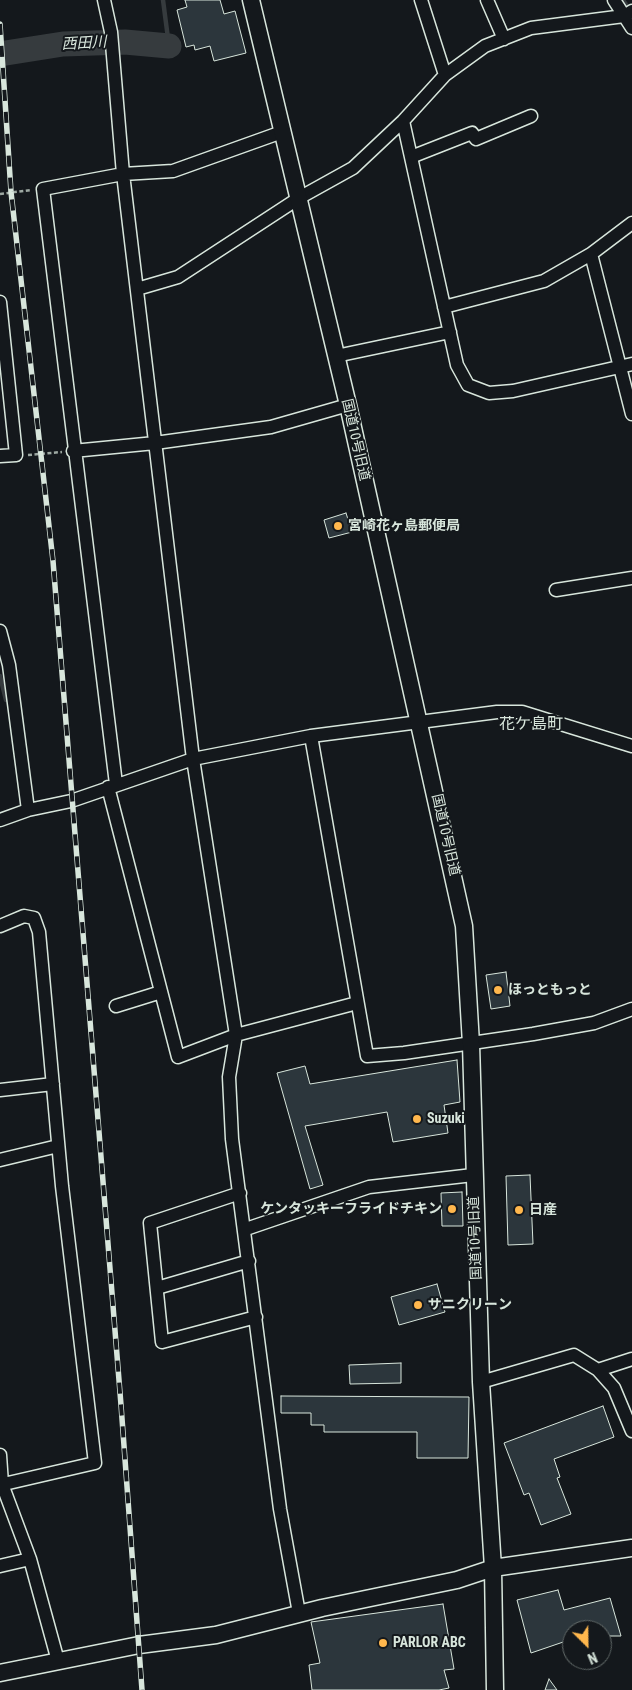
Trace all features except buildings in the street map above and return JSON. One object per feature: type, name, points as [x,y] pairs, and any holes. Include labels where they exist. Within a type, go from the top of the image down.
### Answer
[{"type":"street","points":[[104,0],[113,49],[123,174],[193,759],[236,1035],[229,1077],[232,1139],[246,1230],[280,1509],[299,1613]]},
{"type":"street","name":"国道10号旧道","points":[[251,0],[348,406],[464,926],[470,1044],[481,1382],[493,1568],[495,1690]]},
{"type":"street","points":[[421,0],[444,75]]},
{"type":"street","points":[[487,0],[504,39]]},
{"type":"street","points":[[614,0],[628,13],[632,28]]},
{"type":"street","points":[[136,289],[178,277],[299,198],[353,168],[403,121],[444,75],[485,46],[531,28],[628,13]]},
{"type":"street","points":[[411,157],[472,133],[476,139],[530,116]]},
{"type":"street","points":[[403,121],[457,365],[468,385],[489,393],[513,391],[626,366]]},
{"type":"street","points":[[282,132],[173,171],[123,174],[43,189],[112,785],[178,1057],[236,1035],[356,1003]]},
{"type":"street","points":[[444,306],[527,287],[544,280],[591,254],[632,223]]},
{"type":"street","points":[[591,254],[626,366],[632,414]]},
{"type":"street","points":[[0,302],[16,455],[0,456]]},
{"type":"street","points":[[336,356],[450,332]]},
{"type":"street","points":[[73,451],[155,443],[271,427],[348,406]]},
{"type":"street","points":[[556,590],[632,578]]},
{"type":"street","points":[[0,631],[9,665],[28,810]]},
{"type":"street","points":[[0,820],[28,810],[72,801],[112,785],[193,759],[311,736],[497,712],[522,712],[632,746]]},
{"type":"street","points":[[311,736],[356,1003],[367,1056],[470,1044],[594,1023],[632,1009]]},
{"type":"street","points":[[0,926],[24,916],[34,918],[39,932],[58,1146],[95,1463],[1,1484]]},
{"type":"street","points":[[116,1006],[161,992]]},
{"type":"street","points":[[0,1090],[53,1084]]},
{"type":"street","points":[[0,1160],[58,1146]]},
{"type":"street","points":[[246,1230],[369,1188],[473,1175]]},
{"type":"street","points":[[240,1193],[150,1223],[162,1342],[256,1318]]},
{"type":"street","points":[[157,1288],[249,1261]]},
{"type":"street","points":[[481,1382],[574,1355],[598,1370],[614,1388],[632,1429]]},
{"type":"street","points":[[598,1370],[632,1359]]},
{"type":"street","points":[[0,1455],[1,1484],[30,1559],[58,1661]]},
{"type":"street","points":[[0,1674],[139,1645],[216,1636],[299,1613],[422,1588],[493,1568],[632,1548]]},
{"type":"street","points":[[0,1566],[30,1559]]},
{"type":"path","points":[[0,194],[43,189]]},
{"type":"path","points":[[16,455],[73,451]]},
{"type":"waterway","points":[[163,0],[169,46]]},
{"type":"waterway","points":[[623,0],[630,11]]},
{"type":"waterway","name":"西田川","points":[[0,54],[63,44],[125,42],[169,46]]},
{"type":"waterway","points":[[0,676],[6,700]]},
{"type":"railway","points":[[0,24],[11,192],[53,561],[142,1690]]},
{"type":"place","name":"宮崎花ヶ島郵便局","points":[[338,526]]},
{"type":"place","name":"ほっともっと","points":[[498,990]]},
{"type":"place","name":"Suzuki","points":[[417,1119]]},
{"type":"place","name":"ケンタッキーフライドチキン","points":[[452,1209]]},
{"type":"place","name":"日産","points":[[519,1210]]},
{"type":"place","name":"サニクリーン","points":[[418,1305]]},
{"type":"place","name":"PARLOR ABC","points":[[383,1643]]},
{"type":"district","name":"花ケ島町","points":[[531,725]]}]
